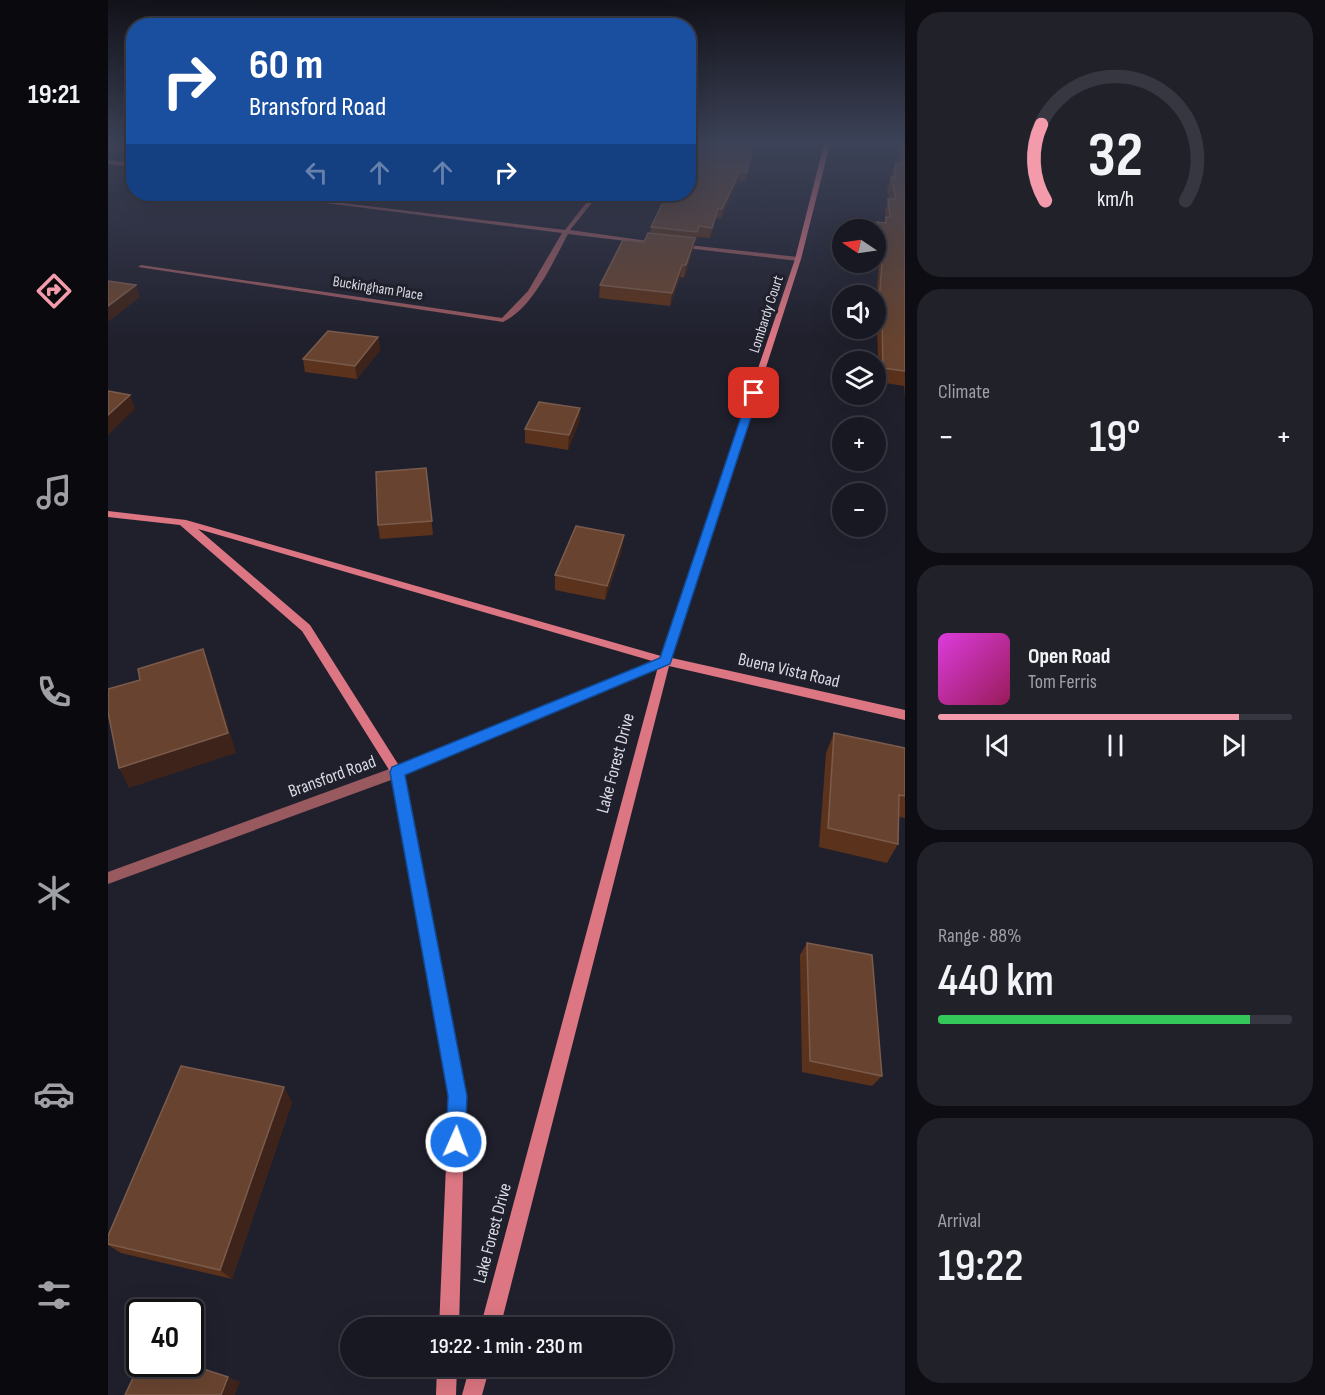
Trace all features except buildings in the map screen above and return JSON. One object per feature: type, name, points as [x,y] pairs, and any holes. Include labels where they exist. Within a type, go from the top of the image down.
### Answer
[{"type":"street","points":[[377,209],[798,259]]},
{"type":"street","name":"Buckingham Place","points":[[141,267],[503,320],[517,311],[566,233],[584,209]]},
{"type":"street","name":"Lombardy Court","points":[[665,661],[798,259],[811,209]]},
{"type":"street","points":[[108,513],[183,522],[665,661]]},
{"type":"street","name":"Lake Forest Drive","points":[[183,522],[306,628],[397,772],[457,1096],[449,1317]]},
{"type":"street","name":"Buena Vista Road","points":[[665,661],[905,715]]},
{"type":"street","name":"Bransford Road","points":[[108,878],[397,772],[665,661]]},
{"type":"street","name":"Lake Forest Drive","points":[[493,1317],[665,661]]},
{"type":"street","points":[[446,1395],[447,1377]]},
{"type":"street","points":[[472,1395],[477,1377]]},
{"type":"route","points":[[456,1142],[457,1096],[397,772],[665,661],[754,393]]}]
